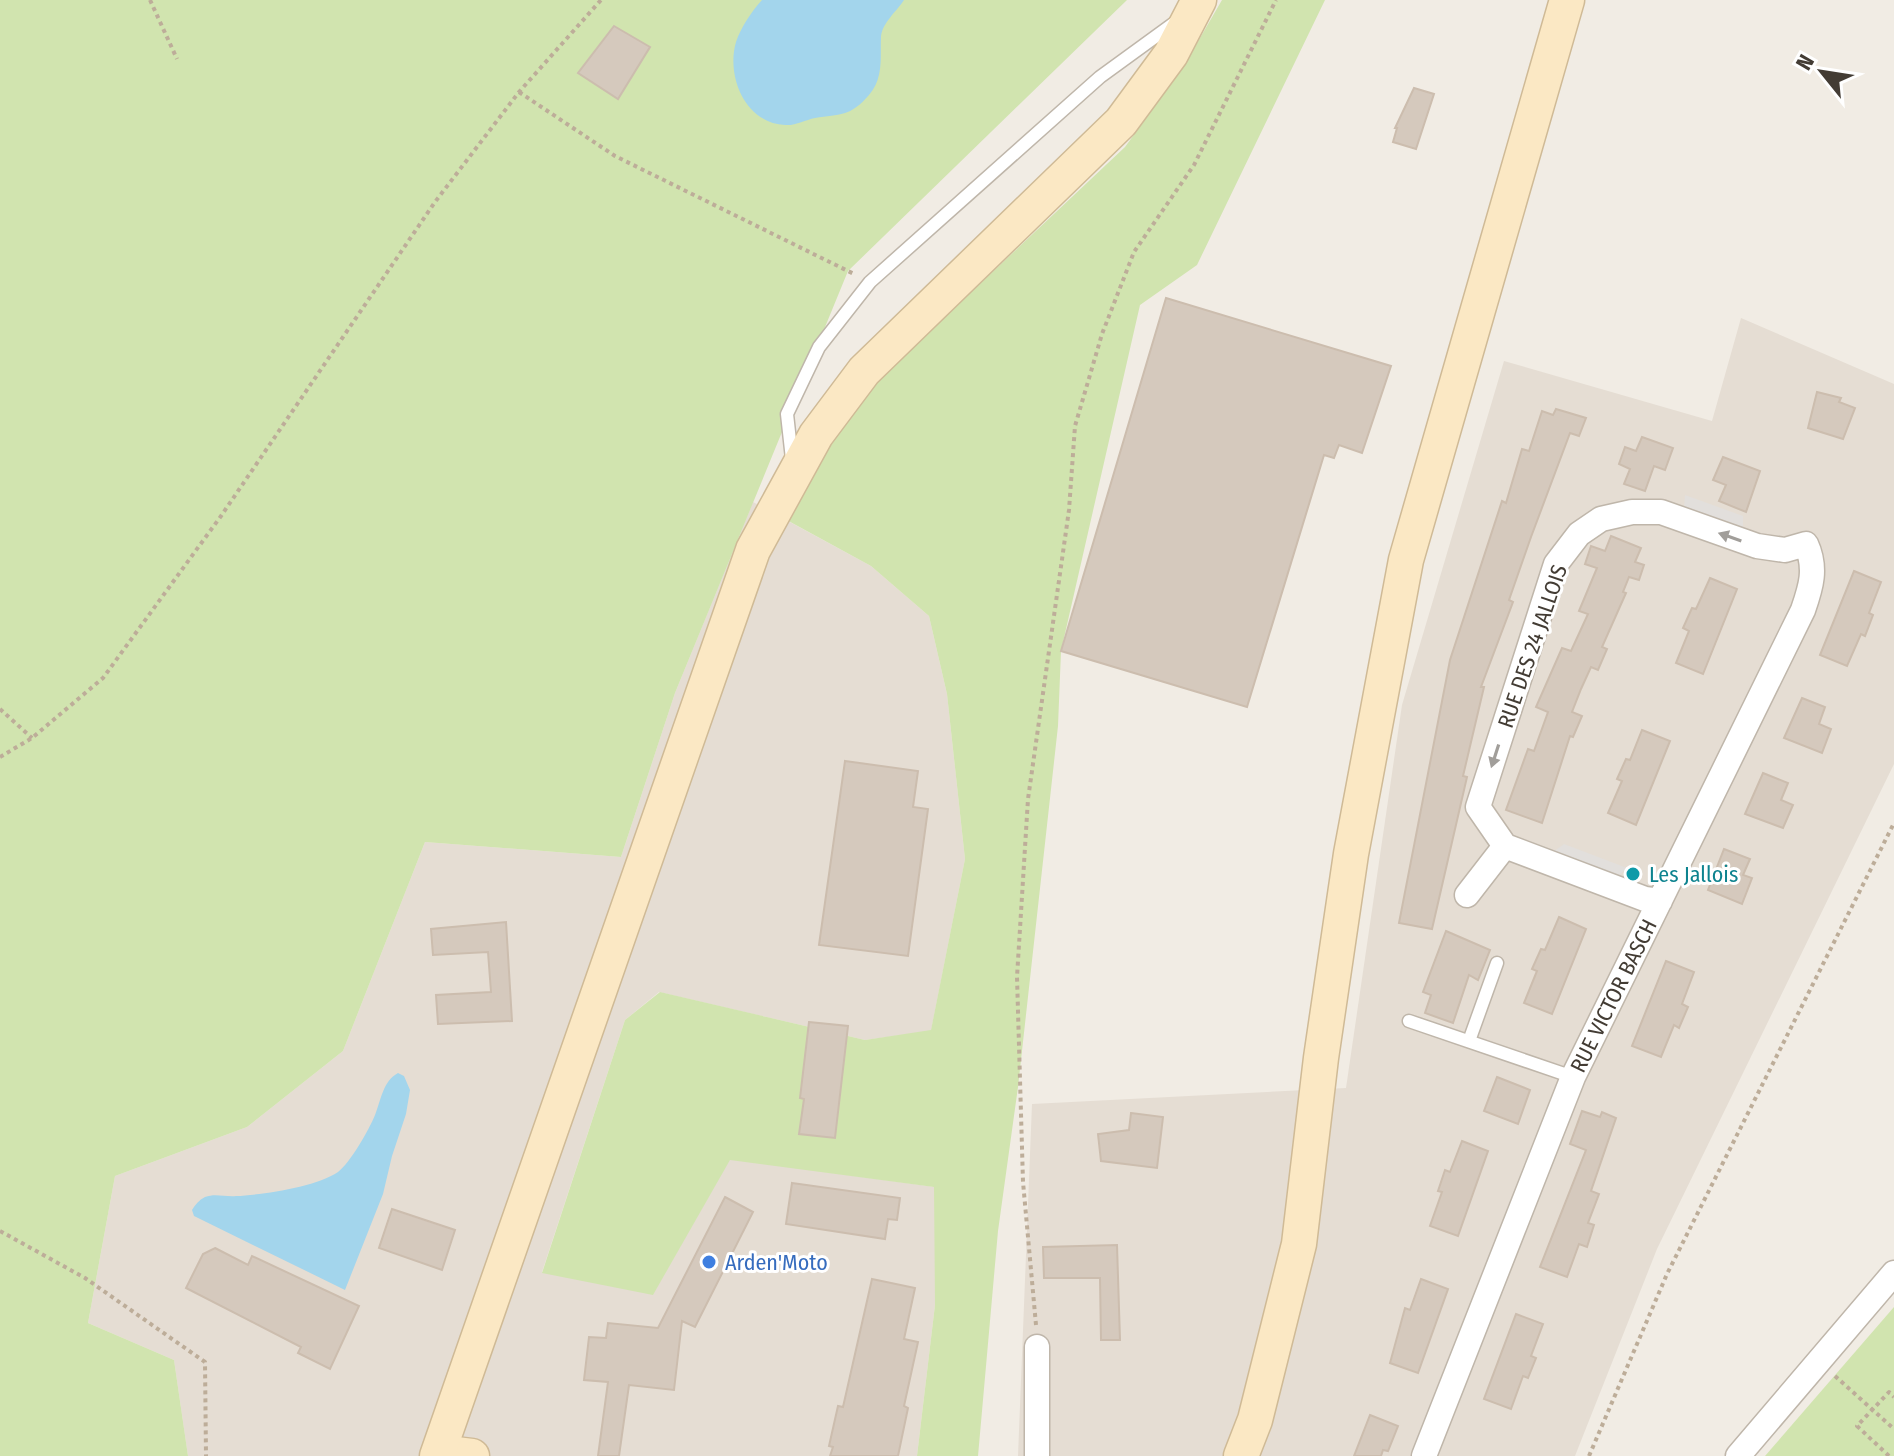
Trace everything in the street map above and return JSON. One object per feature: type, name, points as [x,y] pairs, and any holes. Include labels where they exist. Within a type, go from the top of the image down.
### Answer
[{"type":"street","points":[[1241,1456],[1255,1420],[1299,1244],[1321,1058],[1351,854],[1406,560],[1567,0]]},
{"type":"street","points":[[449,1455],[753,550],[816,435],[864,371],[1121,122],[1171,54],[1198,4]]},
{"type":"street","name":"RUE DES 24 JALLOIS","points":[[1505,846],[1478,807],[1556,564],[1579,534],[1601,519],[1632,512],[1661,512],[1757,546],[1785,550],[1806,544]]},
{"type":"street","name":"RUE VICTOR BASCH","points":[[1424,1456],[1573,1077],[1803,610],[1813,568],[1806,544]]},
{"type":"street","points":[[1467,895],[1505,846],[1645,899],[1660,901]]},
{"type":"street","points":[[1738,1456],[1894,1273]]},
{"type":"street","points":[[1037,1347],[1037,1456]]},
{"type":"lane","points":[[794,476],[787,414],[819,347],[870,282],[1100,77],[1198,4]]},
{"type":"lane","points":[[1469,1041],[1497,963]]},
{"type":"lane","points":[[1409,1021],[1573,1077]]},
{"type":"path","points":[[150,0],[177,59]]},
{"type":"path","points":[[0,757],[32,738],[103,678],[221,516],[435,202],[519,92],[601,0]]},
{"type":"path","points":[[1037,1347],[1023,1182],[1017,977],[1028,799],[1069,510],[1075,426],[1102,334],[1134,252],[1194,165],[1276,0]]},
{"type":"path","points":[[519,92],[615,156],[870,282]]},
{"type":"path","points":[[0,709],[32,738]]},
{"type":"path","points":[[1589,1456],[1667,1274],[1894,823]]},
{"type":"path","points":[[0,1231],[85,1278],[205,1362],[206,1456]]},
{"type":"path","points":[[1819,1361],[1894,1429]]},
{"type":"path","points":[[1889,1456],[1857,1426],[1889,1392],[1894,1397]]},
{"type":"shaded area","points":[[1741,318],[1894,384],[1894,764],[1657,1249],[1575,1456],[1018,1456],[1032,1104],[1346,1088],[1402,705],[1504,361],[1712,421]]},
{"type":"shaded area","points":[[1685,495],[1743,516],[1743,544],[1683,523]]},
{"type":"shaded area","points":[[753,502],[871,566],[929,616],[947,694],[965,859],[931,1031],[865,1040],[659,992],[625,1020],[542,1272],[653,1294],[730,1159],[935,1187],[935,1305],[917,1456],[188,1456],[174,1360],[88,1323],[115,1176],[247,1127],[343,1051],[425,842],[621,857],[675,693]]},
{"type":"shaded area","points":[[1564,844],[1627,868],[1612,882],[1546,857]]},
{"type":"green space","points":[[0,0],[1127,0],[848,271],[675,693],[621,857],[425,842],[343,1051],[247,1127],[115,1176],[88,1323],[174,1360],[188,1456],[0,1456]]},
{"type":"green space","points":[[1222,0],[1325,0],[1197,265],[1140,305],[1061,651],[1058,726],[1018,1087],[998,1231],[978,1456],[917,1456],[935,1305],[934,1187],[730,1160],[653,1295],[542,1273],[625,1020],[660,992],[865,1040],[931,1030],[965,859],[947,694],[929,616],[871,566],[783,518],[828,444],[877,375],[950,312],[1125,147],[1182,69]]},
{"type":"green space","points":[[1894,1307],[1894,1456],[1765,1456]]},
{"type":"water","points":[[762,0],[904,0],[882,32],[877,82],[862,102],[844,113],[789,125],[771,122],[749,107],[737,83],[734,55],[741,31]]},
{"type":"water","points":[[398,1073],[404,1076],[410,1090],[406,1114],[383,1194],[345,1290],[194,1216],[194,1206],[209,1196],[288,1189],[338,1172],[359,1146],[386,1086]]},
{"type":"building","points":[[614,26],[650,47],[618,99],[578,73]]},
{"type":"building","points":[[1414,88],[1434,94],[1416,149],[1393,142],[1395,128]]},
{"type":"building","points":[[1166,298],[1391,366],[1362,453],[1339,445],[1334,458],[1324,455],[1247,707],[1061,651]]},
{"type":"building","points":[[1817,392],[1841,398],[1839,402],[1855,408],[1843,439],[1808,428]]},
{"type":"building","points":[[1556,409],[1586,418],[1579,436],[1570,433],[1531,537],[1509,600],[1513,602],[1481,687],[1484,687],[1463,776],[1467,777],[1432,929],[1399,923],[1450,660],[1522,449],[1529,451],[1542,411],[1553,415]]},
{"type":"building","points":[[1642,437],[1673,448],[1665,470],[1654,466],[1645,491],[1624,484],[1630,469],[1619,464],[1625,447],[1636,451]]},
{"type":"building","points":[[1723,457],[1760,471],[1746,512],[1719,501],[1726,485],[1713,480]]},
{"type":"building","points":[[1611,536],[1641,548],[1635,562],[1644,565],[1639,580],[1629,577],[1623,592],[1626,593],[1602,647],[1607,649],[1598,670],[1591,667],[1581,689],[1572,712],[1582,716],[1573,737],[1570,736],[1542,823],[1506,810],[1528,749],[1534,751],[1548,712],[1536,707],[1562,648],[1571,651],[1588,614],[1579,611],[1597,568],[1585,564],[1591,546],[1605,551]]},
{"type":"building","points":[[1854,571],[1881,582],[1869,613],[1873,615],[1865,636],[1861,634],[1847,666],[1820,655]]},
{"type":"building","points":[[1710,578],[1737,589],[1703,674],[1676,663],[1689,631],[1683,628],[1692,608],[1696,609]]},
{"type":"building","points":[[1802,698],[1825,707],[1819,724],[1831,729],[1822,753],[1784,738]]},
{"type":"building","points":[[1642,730],[1670,741],[1636,825],[1608,813],[1622,781],[1617,779],[1626,759],[1630,760]]},
{"type":"building","points":[[845,761],[918,771],[913,807],[928,809],[908,956],[819,945]]},
{"type":"building","points":[[1763,773],[1788,783],[1781,800],[1793,805],[1783,828],[1745,814]]},
{"type":"building","points":[[1724,849],[1750,859],[1743,875],[1752,878],[1742,904],[1708,890]]},
{"type":"building","points":[[1559,917],[1586,929],[1552,1014],[1524,1003],[1537,971],[1532,969],[1541,949],[1545,950]]},
{"type":"building","points":[[506,922],[512,1021],[438,1024],[436,995],[491,992],[488,952],[433,955],[431,929]]},
{"type":"building","points":[[1446,931],[1490,950],[1478,980],[1469,975],[1453,1023],[1425,1013],[1431,995],[1423,992]]},
{"type":"building","points":[[1666,961],[1694,972],[1682,1004],[1688,1007],[1679,1028],[1674,1025],[1661,1057],[1632,1046]]},
{"type":"building","points":[[809,1022],[848,1026],[835,1138],[799,1134]]},
{"type":"building","points":[[1497,1077],[1530,1090],[1518,1124],[1484,1111]]},
{"type":"building","points":[[1582,1111],[1600,1117],[1602,1112],[1616,1118],[1591,1191],[1599,1194],[1588,1223],[1594,1225],[1587,1247],[1579,1244],[1567,1277],[1540,1267],[1586,1150],[1570,1144]]},
{"type":"building","points":[[1131,1113],[1163,1117],[1157,1168],[1101,1161],[1098,1134],[1129,1130]]},
{"type":"building","points":[[1462,1141],[1488,1151],[1458,1236],[1430,1226],[1442,1192],[1438,1191],[1445,1170],[1450,1172]]},
{"type":"building","points":[[792,1183],[900,1198],[897,1220],[888,1219],[885,1239],[786,1224]]},
{"type":"building","points":[[725,1197],[753,1212],[695,1327],[682,1321],[674,1390],[629,1385],[619,1456],[598,1456],[608,1382],[584,1380],[589,1337],[606,1338],[608,1323],[658,1328]]},
{"type":"building","points":[[392,1209],[455,1230],[442,1270],[379,1248]]},
{"type":"building","points":[[1117,1245],[1120,1340],[1101,1340],[1100,1278],[1044,1278],[1043,1247]]},
{"type":"building","points":[[215,1248],[248,1265],[252,1256],[359,1306],[330,1369],[298,1353],[301,1347],[186,1288],[203,1254]]},
{"type":"building","points":[[872,1279],[915,1288],[904,1339],[918,1342],[904,1406],[908,1408],[898,1456],[830,1456],[833,1447],[829,1446],[838,1406],[843,1407]]},
{"type":"building","points":[[1421,1279],[1448,1289],[1418,1373],[1390,1363],[1405,1308],[1410,1310]]},
{"type":"building","points":[[1516,1314],[1543,1324],[1531,1356],[1536,1358],[1528,1378],[1523,1376],[1511,1409],[1484,1399]]},
{"type":"building","points":[[1370,1415],[1398,1426],[1388,1451],[1383,1450],[1381,1456],[1354,1456]]},
{"type":"place","name":"Les Jallois","points":[[1633,874]]},
{"type":"place","name":"Arden'Moto","points":[[709,1262]]}]
